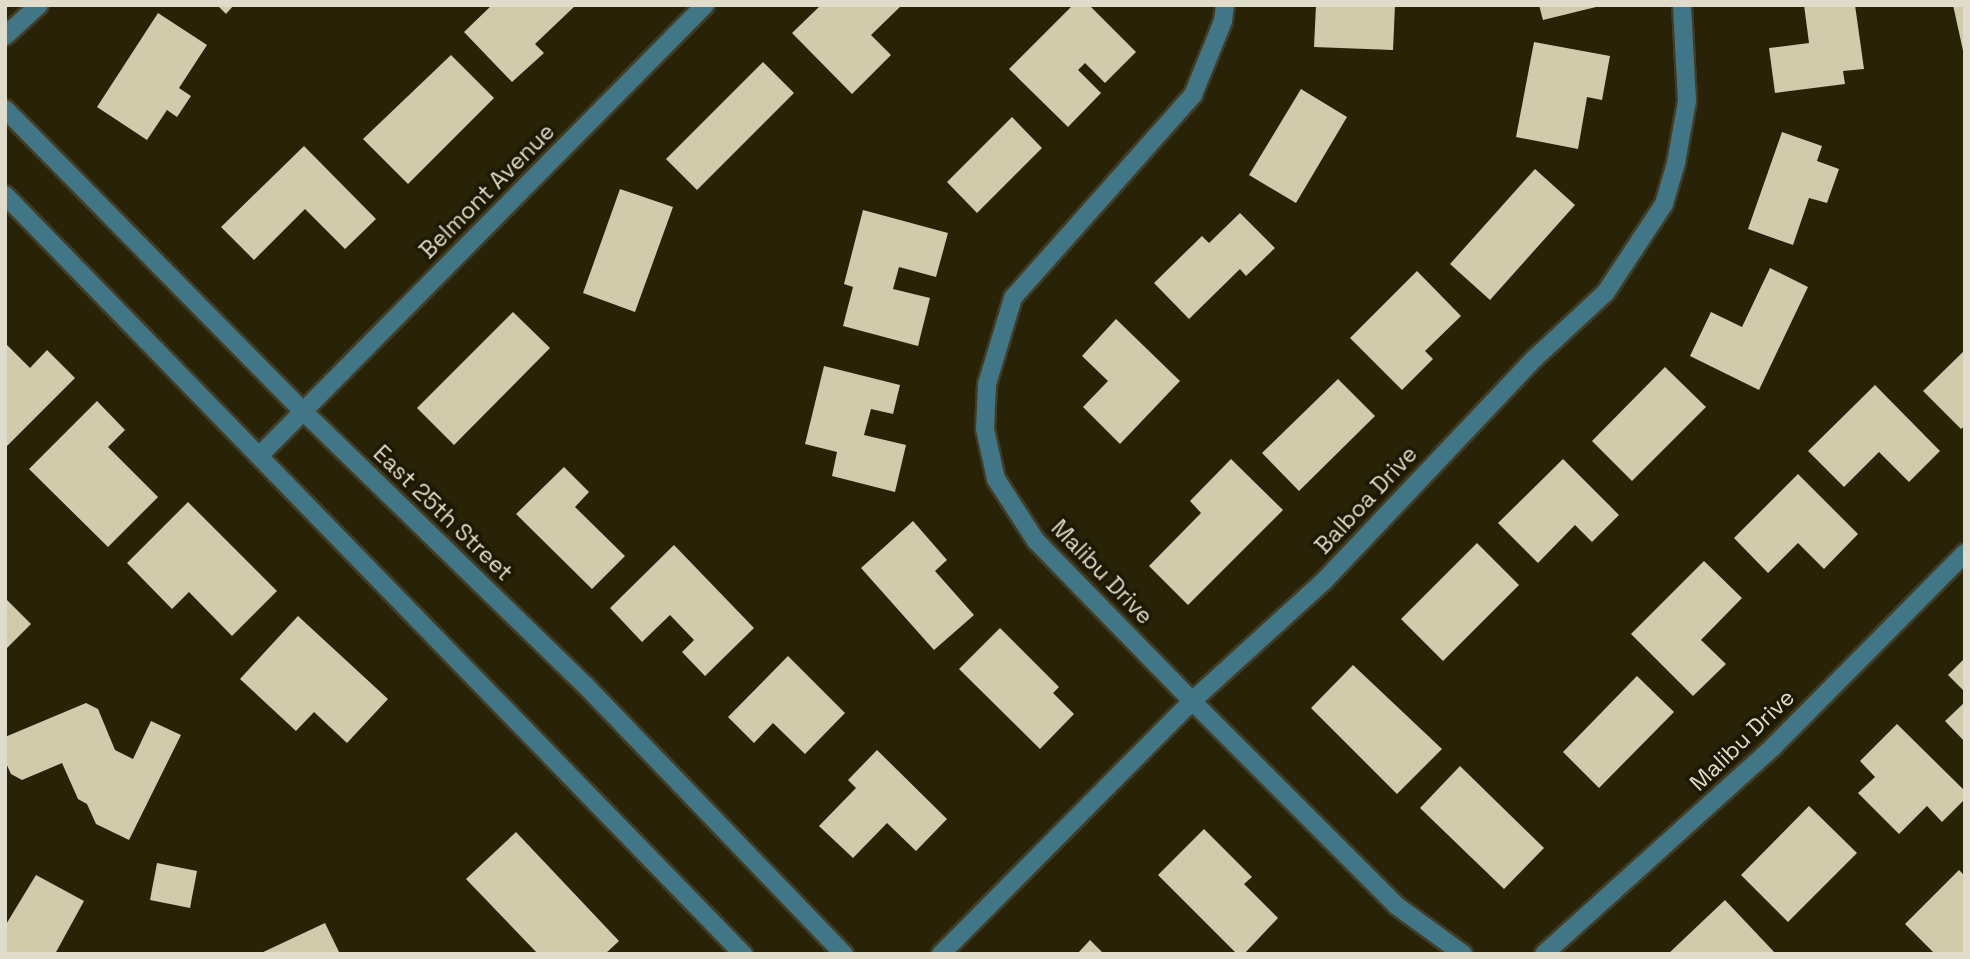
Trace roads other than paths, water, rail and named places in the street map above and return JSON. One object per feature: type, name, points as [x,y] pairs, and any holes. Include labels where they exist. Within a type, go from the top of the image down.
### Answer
[{"type":"street","points":[[5,36],[38,5]]},
{"type":"street","name":"Belmont Avenue","points":[[260,455],[705,5]]},
{"type":"street","name":"Malibu Drive","points":[[1225,5],[1223,21],[1194,95],[1013,298],[987,384],[985,429],[996,479],[1036,541],[1192,701],[1397,906],[1464,954]]},
{"type":"street","name":"Balboa Drive","points":[[941,954],[1192,701],[1324,581],[1534,359],[1606,292],[1664,204],[1676,163],[1687,102],[1682,5]]},
{"type":"street","name":"East 25th Street","points":[[5,109],[303,411],[584,684],[844,954]]},
{"type":"street","points":[[5,195],[743,954]]},
{"type":"street","name":"Malibu Drive","points":[[1544,954],[1773,747],[1965,553]]}]
